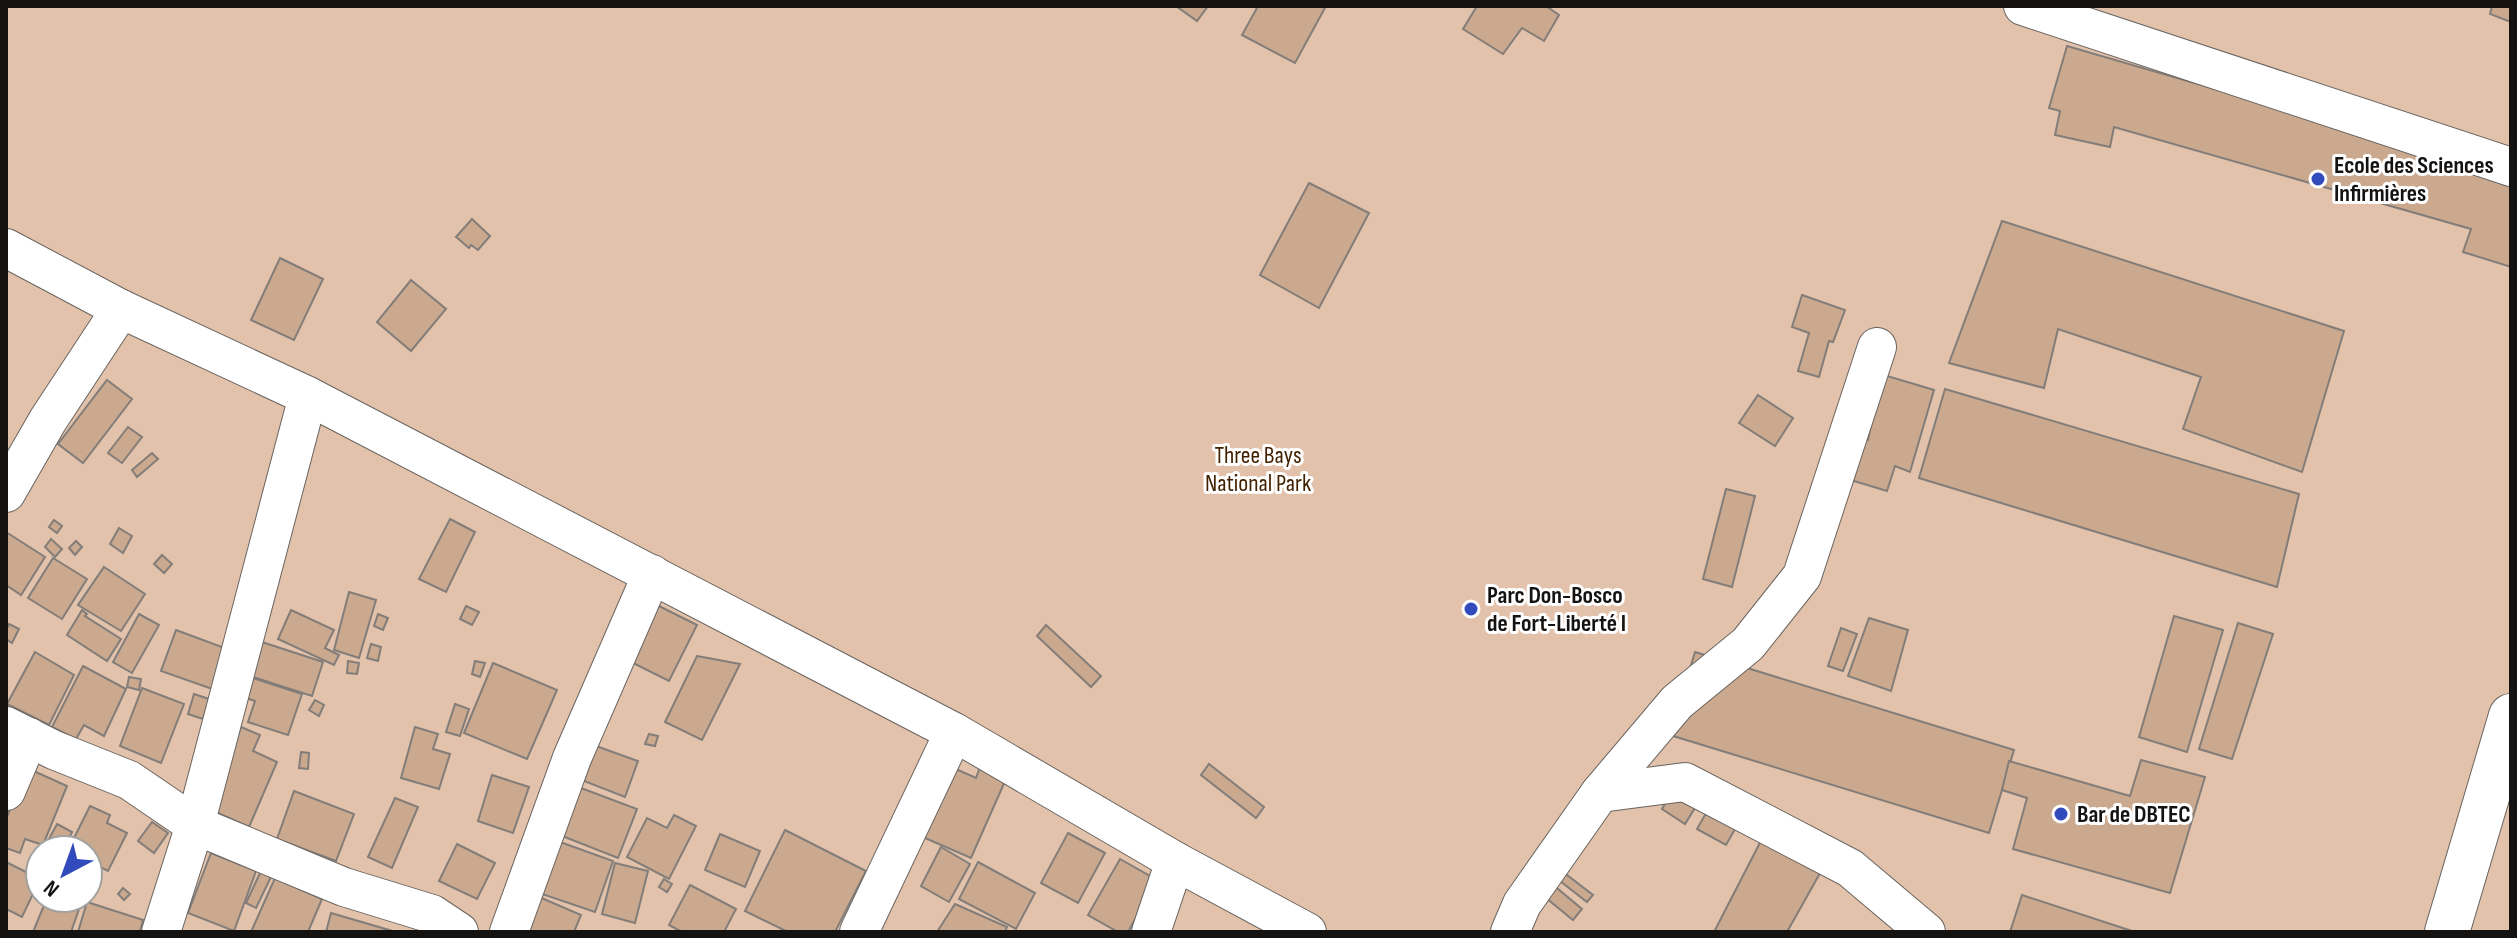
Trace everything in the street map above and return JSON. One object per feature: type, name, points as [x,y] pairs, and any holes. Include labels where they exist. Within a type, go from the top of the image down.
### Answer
[{"type":"main road","points":[[2447,932],[2511,716]]},
{"type":"street","points":[[2023,6],[2511,167]]},
{"type":"street","points":[[6,248],[121,309],[308,396],[954,732],[1175,861],[1307,932]]},
{"type":"street","points":[[6,493],[48,420],[121,309]]},
{"type":"street","points":[[1510,932],[1522,904],[1600,793],[1677,702],[1748,644],[1802,576],[1877,347]]},
{"type":"street","points":[[161,932],[195,825],[308,396]]},
{"type":"street","points":[[509,932],[572,758],[652,574]]},
{"type":"street","points":[[6,791],[17,731],[129,780],[195,825],[344,887],[432,914],[459,932]]},
{"type":"street","points":[[859,932],[954,732]]},
{"type":"street","points":[[1600,793],[1685,782],[1850,868],[1926,932]]},
{"type":"street","points":[[1151,932],[1175,861]]},
{"type":"green space","name":"Three Bays National Park","points":[[6,6],[2511,6],[2511,932],[6,932]]},
{"type":"building","points":[[1176,6],[1208,6],[1197,21]]},
{"type":"building","points":[[1258,6],[1326,6],[1295,63],[1242,35]]},
{"type":"building","points":[[1477,6],[1546,6],[1559,15],[1544,41],[1522,28],[1503,54],[1463,29]]},
{"type":"building","points":[[2492,6],[2511,6],[2511,22],[2490,14]]},
{"type":"building","points":[[2067,46],[2511,175],[2511,267],[2463,252],[2471,229],[2114,127],[2110,147],[2055,135],[2060,111],[2049,108]]},
{"type":"building","points":[[1309,183],[1369,213],[1319,308],[1260,275]]},
{"type":"building","points":[[472,219],[490,236],[478,250],[471,245],[469,248],[456,237]]},
{"type":"building","points":[[2002,221],[2344,331],[2302,472],[2183,429],[2201,377],[2058,329],[2044,388],[1949,363]]},
{"type":"building","points":[[280,258],[323,279],[294,340],[251,320]]},
{"type":"building","points":[[411,280],[446,309],[411,351],[377,322]]},
{"type":"building","points":[[1802,295],[1845,310],[1833,342],[1829,341],[1819,377],[1798,371],[1809,333],[1792,327]]},
{"type":"building","points":[[1883,365],[1887,376],[1934,390],[1910,472],[1895,466],[1887,491],[1834,475],[1864,439],[1868,440]]},
{"type":"building","points":[[107,380],[132,399],[83,463],[58,444]]},
{"type":"building","points":[[1945,389],[2299,494],[2277,587],[1919,478]]},
{"type":"building","points":[[1758,395],[1793,418],[1775,446],[1739,423]]},
{"type":"building","points":[[128,427],[142,437],[122,463],[108,453]]},
{"type":"building","points":[[152,453],[158,459],[137,477],[132,470]]},
{"type":"building","points":[[1726,489],[1755,496],[1732,587],[1703,579]]},
{"type":"building","points":[[450,519],[475,532],[446,592],[419,579]]},
{"type":"building","points":[[54,520],[62,526],[57,533],[49,527]]},
{"type":"building","points":[[119,528],[132,536],[123,553],[110,544]]},
{"type":"building","points":[[6,532],[45,557],[21,595],[6,585]]},
{"type":"building","points":[[51,539],[62,549],[55,557],[45,547]]},
{"type":"building","points":[[76,541],[82,547],[75,555],[69,548]]},
{"type":"building","points":[[162,555],[172,564],[164,573],[154,564]]},
{"type":"building","points":[[53,558],[87,579],[62,619],[28,598]]},
{"type":"building","points":[[104,567],[145,594],[121,631],[78,605]]},
{"type":"building","points":[[349,592],[376,600],[359,658],[334,650]]},
{"type":"building","points":[[657,605],[697,625],[669,681],[629,661]]},
{"type":"building","points":[[466,606],[479,612],[472,625],[460,619]]},
{"type":"building","points":[[82,610],[87,614],[85,616],[121,639],[107,661],[67,635]]},
{"type":"building","points":[[291,610],[334,630],[325,648],[339,655],[334,665],[278,639]]},
{"type":"building","points":[[139,614],[159,625],[132,673],[113,662]]},
{"type":"building","points":[[378,614],[388,618],[383,630],[374,626]]},
{"type":"building","points":[[2174,616],[2223,630],[2187,752],[2139,737]]},
{"type":"building","points":[[1869,618],[1908,630],[1891,691],[1848,676]]},
{"type":"building","points":[[2238,623],[2273,634],[2232,759],[2199,749]]},
{"type":"building","points":[[9,624],[19,629],[12,643],[6,639]]},
{"type":"building","points":[[1046,625],[1101,676],[1091,687],[1037,636]]},
{"type":"building","points":[[1841,628],[1857,634],[1843,671],[1828,666]]},
{"type":"building","points":[[176,630],[230,650],[215,690],[161,671]]},
{"type":"building","points":[[262,642],[323,662],[312,696],[250,676]]},
{"type":"building","points":[[371,644],[381,647],[378,661],[367,658]]},
{"type":"building","points":[[35,652],[74,675],[49,725],[7,704]]},
{"type":"building","points":[[1695,652],[2014,750],[1989,833],[1670,735]]},
{"type":"building","points":[[697,656],[740,664],[702,740],[665,722]]},
{"type":"building","points":[[348,661],[359,663],[357,674],[347,673]]},
{"type":"building","points":[[475,661],[485,663],[480,677],[472,674]]},
{"type":"building","points":[[493,663],[557,690],[527,759],[464,733]]},
{"type":"building","points":[[83,666],[126,689],[104,736],[84,725],[76,739],[52,727]]},
{"type":"building","points":[[129,677],[141,679],[139,690],[127,687]]},
{"type":"building","points":[[253,678],[302,694],[288,735],[248,722],[255,701],[246,698]]},
{"type":"building","points":[[142,688],[184,704],[161,763],[120,746]]},
{"type":"building","points":[[194,694],[209,699],[203,719],[188,714]]},
{"type":"building","points":[[315,700],[324,705],[319,716],[309,710]]},
{"type":"building","points":[[455,704],[469,709],[460,736],[446,732]]},
{"type":"building","points":[[241,727],[260,735],[253,751],[277,762],[249,827],[209,809]]},
{"type":"building","points":[[415,727],[438,734],[433,749],[450,754],[439,789],[401,778]]},
{"type":"building","points":[[649,734],[658,736],[655,746],[645,744]]},
{"type":"building","points":[[596,746],[638,761],[625,797],[584,781]]},
{"type":"building","points":[[301,752],[309,753],[308,769],[299,768]]},
{"type":"building","points":[[2141,760],[2205,777],[2170,893],[2013,849],[2027,798],[2002,790],[2009,761],[2130,796]]},
{"type":"building","points":[[1209,764],[1264,807],[1256,818],[1201,775]]},
{"type":"building","points":[[949,766],[976,778],[980,767],[1006,779],[971,858],[918,835]]},
{"type":"building","points":[[27,768],[67,786],[47,834],[24,834],[20,853],[6,848],[6,819]]},
{"type":"building","points":[[492,775],[529,787],[513,833],[478,821]]},
{"type":"building","points":[[1682,775],[1706,790],[1685,824],[1662,809]]},
{"type":"building","points":[[581,788],[637,809],[618,858],[562,836]]},
{"type":"building","points":[[294,791],[354,814],[336,861],[277,839]]},
{"type":"building","points":[[1718,792],[1747,808],[1726,845],[1697,829]]},
{"type":"building","points":[[395,798],[418,807],[392,868],[368,857]]},
{"type":"building","points":[[90,806],[110,815],[107,823],[127,833],[108,871],[104,869],[104,834],[76,834]]},
{"type":"building","points":[[674,815],[696,826],[669,879],[627,857],[647,818],[667,828]]},
{"type":"building","points":[[152,822],[168,833],[154,853],[138,841]]},
{"type":"building","points":[[57,824],[72,832],[71,834],[52,834]]},
{"type":"building","points":[[785,830],[866,871],[835,932],[788,932],[745,911]]},
{"type":"building","points":[[1766,831],[1824,866],[1787,932],[1714,932]]},
{"type":"building","points":[[1068,833],[1105,853],[1078,903],[1041,883]]},
{"type":"building","points":[[720,834],[760,851],[745,887],[705,870]]},
{"type":"building","points":[[560,842],[613,861],[595,912],[542,894]]},
{"type":"building","points":[[457,844],[495,863],[477,899],[439,881]]},
{"type":"building","points":[[941,847],[970,864],[949,902],[921,886]]},
{"type":"building","points":[[1537,852],[1593,895],[1587,902],[1532,859]]},
{"type":"building","points":[[211,853],[256,871],[234,931],[188,913]]},
{"type":"building","points":[[1120,859],[1157,880],[1128,932],[1118,932],[1088,915]]},
{"type":"building","points":[[6,862],[24,871],[24,913],[22,917],[6,909]]},
{"type":"building","points":[[978,862],[1035,893],[1016,929],[959,899]]},
{"type":"building","points":[[615,863],[648,871],[635,923],[602,914]]},
{"type":"building","points":[[1528,864],[1582,909],[1573,920],[1519,876]]},
{"type":"building","points":[[261,871],[271,877],[256,908],[246,903]]},
{"type":"building","points":[[275,878],[322,899],[308,932],[251,932]]},
{"type":"building","points":[[664,879],[672,884],[667,892],[659,887]]},
{"type":"building","points":[[690,885],[736,909],[724,932],[682,932],[669,925]]},
{"type":"building","points":[[123,888],[130,894],[124,900],[118,894]]},
{"type":"building","points":[[2022,895],[2135,932],[2010,932]]},
{"type":"building","points":[[537,896],[581,915],[574,932],[521,932]]},
{"type":"building","points":[[955,904],[1007,927],[1005,932],[937,932]]},
{"type":"building","points":[[104,907],[143,920],[140,932],[78,932],[83,914],[104,914]]},
{"type":"building","points":[[331,913],[396,932],[326,932]]},
{"type":"building","points":[[40,914],[77,914],[71,932],[33,932]]},
{"type":"place","name":"Ecole des Sciences Infirmières","points":[[2318,179]]},
{"type":"place","name":"Parc Don-Bosco de Fort-Liberté I","points":[[1471,609]]},
{"type":"place","name":"Bar de DBTEC","points":[[2061,814]]}]
